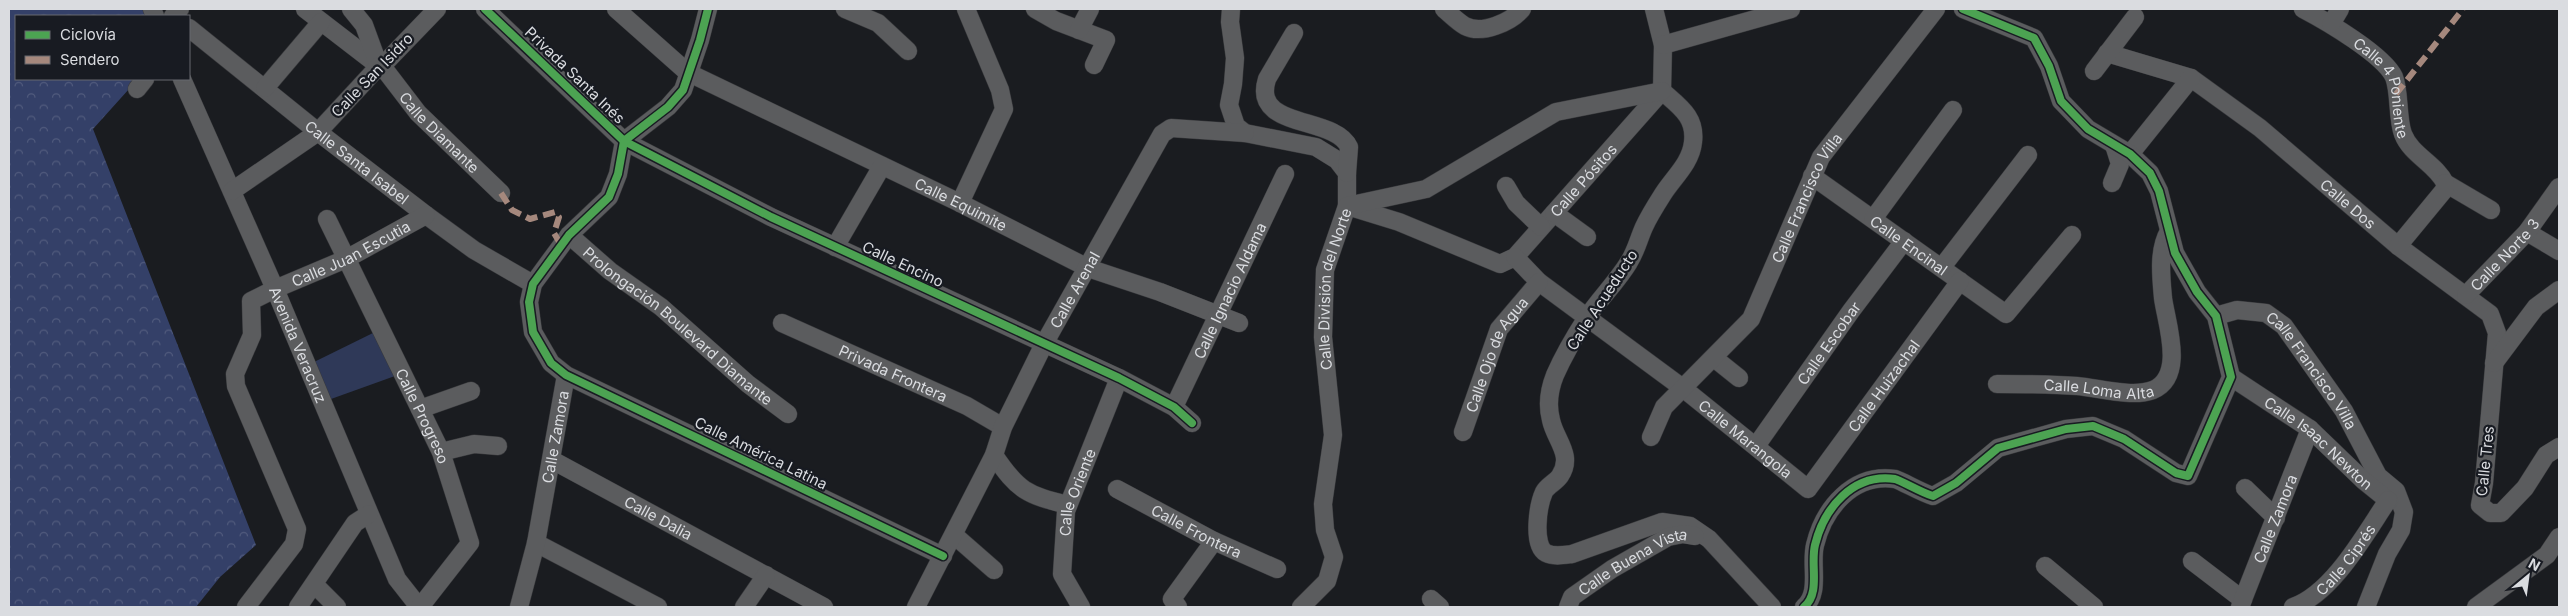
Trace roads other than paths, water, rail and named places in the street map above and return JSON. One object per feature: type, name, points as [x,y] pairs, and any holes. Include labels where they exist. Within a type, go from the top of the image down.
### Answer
[{"type":"street","name":"Calle Diamante","points":[[305,9],[381,66],[418,113],[500,194]]},
{"type":"street","points":[[351,9],[364,25],[381,66]]},
{"type":"street","name":"Calle San Isidro","points":[[232,191],[318,132],[437,9]]},
{"type":"street","name":"Privada Santa Inés","points":[[485,9],[624,140]]},
{"type":"street","name":"Calle Equimite","points":[[616,9],[687,72],[960,203],[1088,268],[1160,292],[1239,323]]},
{"type":"street","points":[[533,284],[569,235],[609,197],[618,174],[624,140],[668,107],[682,90],[700,40],[708,9]]},
{"type":"street","points":[[845,9],[878,23],[908,51]]},
{"type":"street","points":[[960,203],[1004,109],[1000,90],[966,9]]},
{"type":"street","points":[[1036,9],[1056,21],[1106,40],[1094,65]]},
{"type":"street","points":[[1079,30],[1090,9]]},
{"type":"street","points":[[1231,9],[1235,58],[1233,84],[1228,105],[1236,126],[1245,133],[1316,147],[1337,160],[1347,173]]},
{"type":"street","points":[[1444,9],[1466,27],[1487,28],[1515,16],[1522,9]]},
{"type":"street","points":[[1654,9],[1663,46],[1662,91]]},
{"type":"street","points":[[1663,46],[1791,9]]},
{"type":"street","name":"Calle Francisco Villa","points":[[1684,389],[1751,319],[1822,156],[1936,9]]},
{"type":"street","points":[[1804,607],[1813,594],[1814,547],[1824,518],[1842,495],[1866,480],[1896,479],[1917,491],[1933,496],[1956,484],[1998,448],[2066,429],[2094,426],[2124,439],[2176,473],[2188,476],[2232,377],[2216,316],[2197,292],[2175,253],[2159,191],[2150,173],[2130,154],[2088,129],[2061,101],[2049,66],[2034,38],[1963,9]]},
{"type":"street","name":"Calle 4 Poniente","points":[[2303,9],[2336,16],[2387,66],[2395,79],[2403,135],[2420,156],[2442,176],[2445,183],[2492,210]]},
{"type":"street","points":[[2094,71],[2135,17]]},
{"type":"street","points":[[265,88],[321,22]]},
{"type":"street","name":"Calle Santa Isabel","points":[[190,29],[318,132],[426,215],[474,250],[533,284]]},
{"type":"street","points":[[1294,33],[1267,80],[1264,88],[1266,100],[1279,113],[1341,137],[1348,147],[1348,206],[1507,260]]},
{"type":"street","points":[[2107,53],[2191,78],[2130,154]]},
{"type":"street","name":"Calle Dos","points":[[2191,78],[2260,128],[2398,246],[2490,314],[2497,333]]},
{"type":"street","name":"Avenida Veracruz","points":[[182,80],[232,191],[397,579],[420,607]]},
{"type":"street","name":"Calle División del Norte","points":[[1301,607],[1327,581],[1334,557],[1325,530],[1323,504],[1334,435],[1323,337],[1325,270],[1348,206],[1426,189],[1556,112],[1662,91]]},
{"type":"street","name":"Calle Pósitos","points":[[1507,260],[1541,228],[1662,91]]},
{"type":"street","name":"Calle Acueducto","points":[[1662,91],[1688,113],[1694,126],[1693,144],[1686,163],[1664,192],[1645,226],[1631,260],[1616,282],[1586,318],[1555,376],[1548,401],[1551,421],[1563,446],[1566,460],[1560,476],[1544,491],[1538,512],[1538,537],[1541,548],[1547,553],[1559,556],[1572,554],[1662,522],[1690,526],[1709,539],[1772,607]]},
{"type":"street","points":[[1873,218],[1953,110]]},
{"type":"street","name":"Calle Arenal","points":[[921,605],[943,556],[994,455],[1004,427],[1044,344],[1166,129],[1178,128],[1245,133]]},
{"type":"street","name":"Calle Encino","points":[[624,140],[771,217],[1119,378],[1174,406],[1192,423]]},
{"type":"street","points":[[2112,183],[2120,164],[2114,145]]},
{"type":"street","points":[[1942,267],[2028,156]]},
{"type":"street","points":[[835,247],[882,166]]},
{"type":"street","name":"Calle Ignacio Aldama","points":[[1174,406],[1285,174]]},
{"type":"street","name":"Calle Encinal","points":[[1812,176],[2006,314],[2072,236]]},
{"type":"street","points":[[2398,246],[2444,189],[2445,183]]},
{"type":"street","points":[[1506,186],[1516,203],[1541,228]]},
{"type":"street","name":"Calle Norte 3","points":[[2466,295],[2527,232],[2559,187]]},
{"type":"street","points":[[1554,213],[1587,237]]},
{"type":"street","name":"Calle Juan Escutia","points":[[246,607],[294,544],[297,529],[236,386],[235,374],[252,335],[251,302],[274,289],[346,259],[426,215]]},
{"type":"street","name":"Calle Progreso","points":[[327,219],[441,452],[470,544],[420,607]]},
{"type":"street","name":"Calle Loma Alta","points":[[1997,384],[2063,385],[2123,393],[2153,390],[2165,380],[2170,368],[2172,351],[2163,298],[2161,252],[2169,230]]},
{"type":"street","points":[[2527,232],[2559,251]]},
{"type":"street","name":"Prolongación Boulevard Diamante","points":[[569,235],[610,271],[668,313],[748,384],[788,414]]},
{"type":"street","name":"Calle Escobar","points":[[1756,446],[1851,311],[1904,241]]},
{"type":"street","name":"Calle Marangola","points":[[1507,260],[1684,389],[1808,489]]},
{"type":"street","name":"Calle Huizachal","points":[[1808,489],[1960,281]]},
{"type":"street","name":"Calle Ojo de Agua","points":[[1463,432],[1499,329],[1539,282]]},
{"type":"street","name":"Calle Zamora","points":[[520,607],[536,543],[566,375],[551,363],[533,332],[530,302],[533,284]]},
{"type":"street","points":[[2494,364],[2536,308],[2559,290]]},
{"type":"street","name":"Calle Francisco Villa","points":[[2216,316],[2237,310],[2266,313],[2284,326],[2344,412],[2378,476],[2396,491],[2404,512]]},
{"type":"street","name":"Privada Frontera","points":[[782,323],[966,406],[1004,427]]},
{"type":"street","name":"Calle Tres","points":[[2497,333],[2484,482],[2480,505],[2490,513],[2501,513],[2525,488],[2546,455],[2559,447]]},
{"type":"street","points":[[1714,358],[1739,378]]},
{"type":"street","name":"Calle América Latina","points":[[566,375],[943,556]]},
{"type":"street","name":"Calle Isaac Newton","points":[[2232,377],[2310,429],[2363,480],[2404,512]]},
{"type":"street","name":"Calle Oriente","points":[[1081,607],[1062,574],[1066,511],[1119,378]]},
{"type":"street","name":"Calle Marangola","points":[[1652,437],[1664,407],[1684,389]]},
{"type":"street","points":[[420,409],[471,391]]},
{"type":"street","name":"Calle Zamora","points":[[2242,603],[2310,429]]},
{"type":"street","points":[[441,452],[474,444],[498,446]]},
{"type":"street","points":[[994,455],[1009,478],[1034,497],[1068,505]]},
{"type":"street","name":"Calle Dalia","points":[[552,460],[824,607]]},
{"type":"street","points":[[2245,488],[2276,518]]},
{"type":"street","name":"Calle Frontera","points":[[1117,489],[1214,540],[1277,569]]},
{"type":"street","name":"Calle Ciprés","points":[[2293,607],[2305,603],[2326,584],[2354,551],[2388,500]]},
{"type":"street","points":[[2366,607],[2387,554],[2401,530],[2404,512]]},
{"type":"street","points":[[298,607],[315,585],[355,523],[370,514]]},
{"type":"street","points":[[954,534],[994,570]]},
{"type":"street","name":"Calle Buena Vista","points":[[1568,607],[1572,597],[1612,569],[1668,537],[1683,534],[1709,539]]},
{"type":"street","points":[[2476,607],[2547,556],[2559,537]]},
{"type":"street","points":[[1178,607],[1172,599],[1214,540]]},
{"type":"street","points":[[536,543],[658,607]]},
{"type":"street","points":[[2192,561],[2242,603]]},
{"type":"street","points":[[2045,566],[2094,607]]},
{"type":"street","points":[[744,607],[766,575]]},
{"type":"street","points":[[315,585],[336,607]]}]
